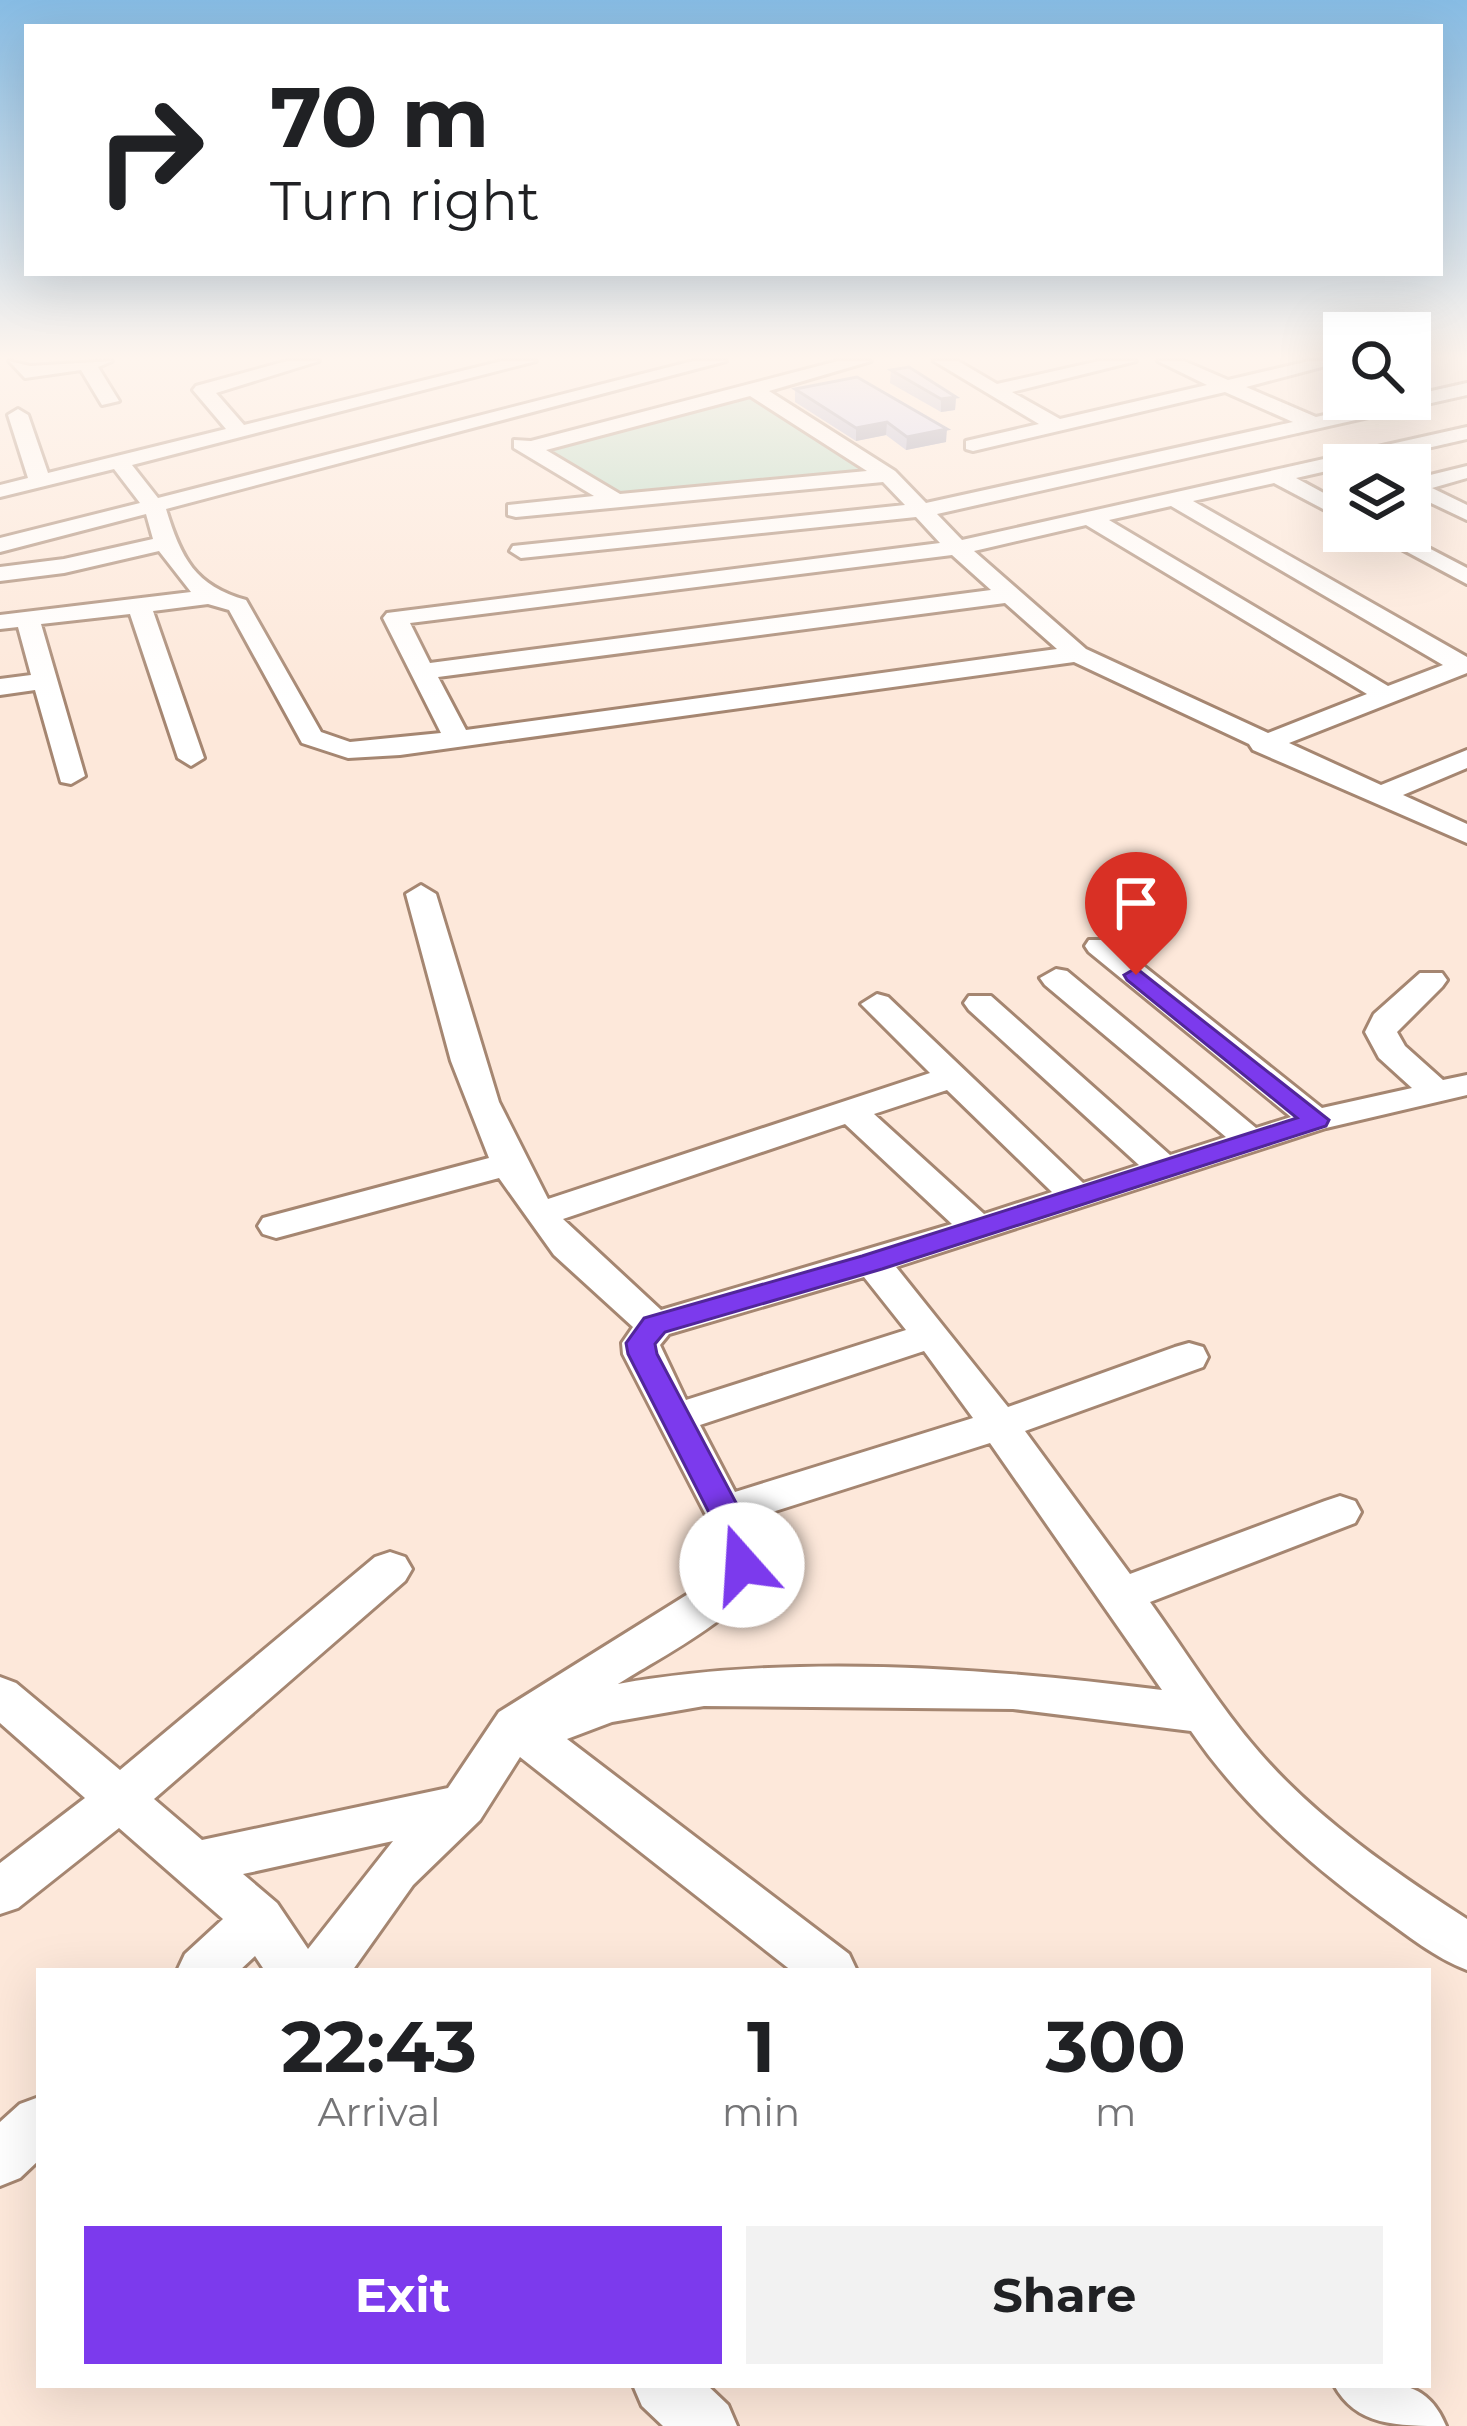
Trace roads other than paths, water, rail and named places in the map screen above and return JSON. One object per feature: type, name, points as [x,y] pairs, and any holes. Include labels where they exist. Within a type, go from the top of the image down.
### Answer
[{"type":"street","points":[[38,474],[40,481]]},
{"type":"street","points":[[0,490],[66,474]]},
{"type":"street","points":[[128,474],[155,508],[181,570],[209,597]]},
{"type":"street","points":[[0,545],[155,508],[252,474]]},
{"type":"street","points":[[573,474],[615,500]]},
{"type":"street","points":[[1013,474],[1033,488]]},
{"type":"street","points":[[521,551],[924,510],[1094,474]]},
{"type":"street","points":[[458,739],[419,672],[395,618],[957,548],[1284,474]]},
{"type":"street","points":[[516,510],[888,475],[957,548],[1076,654],[1467,835]]},
{"type":"street","points":[[1276,476],[1323,500]]},
{"type":"street","points":[[1431,496],[1467,513]]},
{"type":"street","points":[[1174,499],[1465,665]]},
{"type":"street","points":[[1089,518],[1386,695]]},
{"type":"street","points":[[0,574],[64,566],[166,543]]},
{"type":"street","points":[[1419,552],[1467,577]]},
{"type":"street","points":[[419,672],[1010,595]]},
{"type":"street","points":[[0,622],[209,597],[238,605],[311,737],[320,743],[372,750],[1076,654]]},
{"type":"street","points":[[139,606],[191,758]]},
{"type":"street","points":[[28,619],[71,776]]},
{"type":"street","points":[[1262,744],[1465,665]]},
{"type":"street","points":[[0,686],[44,681]]},
{"type":"street","points":[[1377,796],[1467,758]]},
{"type":"street","points":[[422,894],[472,1069],[509,1164],[540,1214],[580,1262],[655,1325]]},
{"type":"street","points":[[1100,946],[1316,1120]]},
{"type":"street","points":[[1056,978],[1251,1141]]},
{"type":"street","points":[[1431,980],[1385,1021],[1381,1031],[1391,1051],[1452,1088]]},
{"type":"street","points":[[980,1003],[1165,1169]]},
{"type":"street","points":[[877,1004],[1076,1197]]},
{"type":"street","points":[[540,1214],[952,1077]]},
{"type":"street","points":[[324,1968],[396,1870],[463,1805],[520,1730],[724,1592],[742,1565],[742,1546],[642,1354],[640,1343],[655,1325],[872,1262],[1316,1120],[1452,1088]]},
{"type":"street","points":[[851,1111],[978,1228]]},
{"type":"street","points":[[276,1226],[509,1164]]},
{"type":"street","points":[[872,1262],[999,1425],[1205,1714],[1279,1805],[1386,1894],[1467,1947]]},
{"type":"street","points":[[676,1418],[932,1335]]},
{"type":"street","points":[[724,1511],[999,1425],[1189,1357]]},
{"type":"street","points":[[1120,1597],[1340,1512]]},
{"type":"street","points":[[0,1892],[122,1798],[390,1569]]},
{"type":"street","points":[[520,1730],[609,1704],[704,1687],[1013,1690],[1205,1714]]},
{"type":"street","points":[[0,1696],[259,1919],[292,1968]]},
{"type":"street","points":[[520,1730],[827,1968]]},
{"type":"street","points":[[196,1863],[463,1805]]},
{"type":"street","points":[[206,1968],[259,1919]]},
{"type":"street","points":[[0,2159],[36,2126]]},
{"type":"street","points":[[665,2388],[706,2426]]},
{"type":"street","points":[[1368,2388],[1417,2426]]}]
